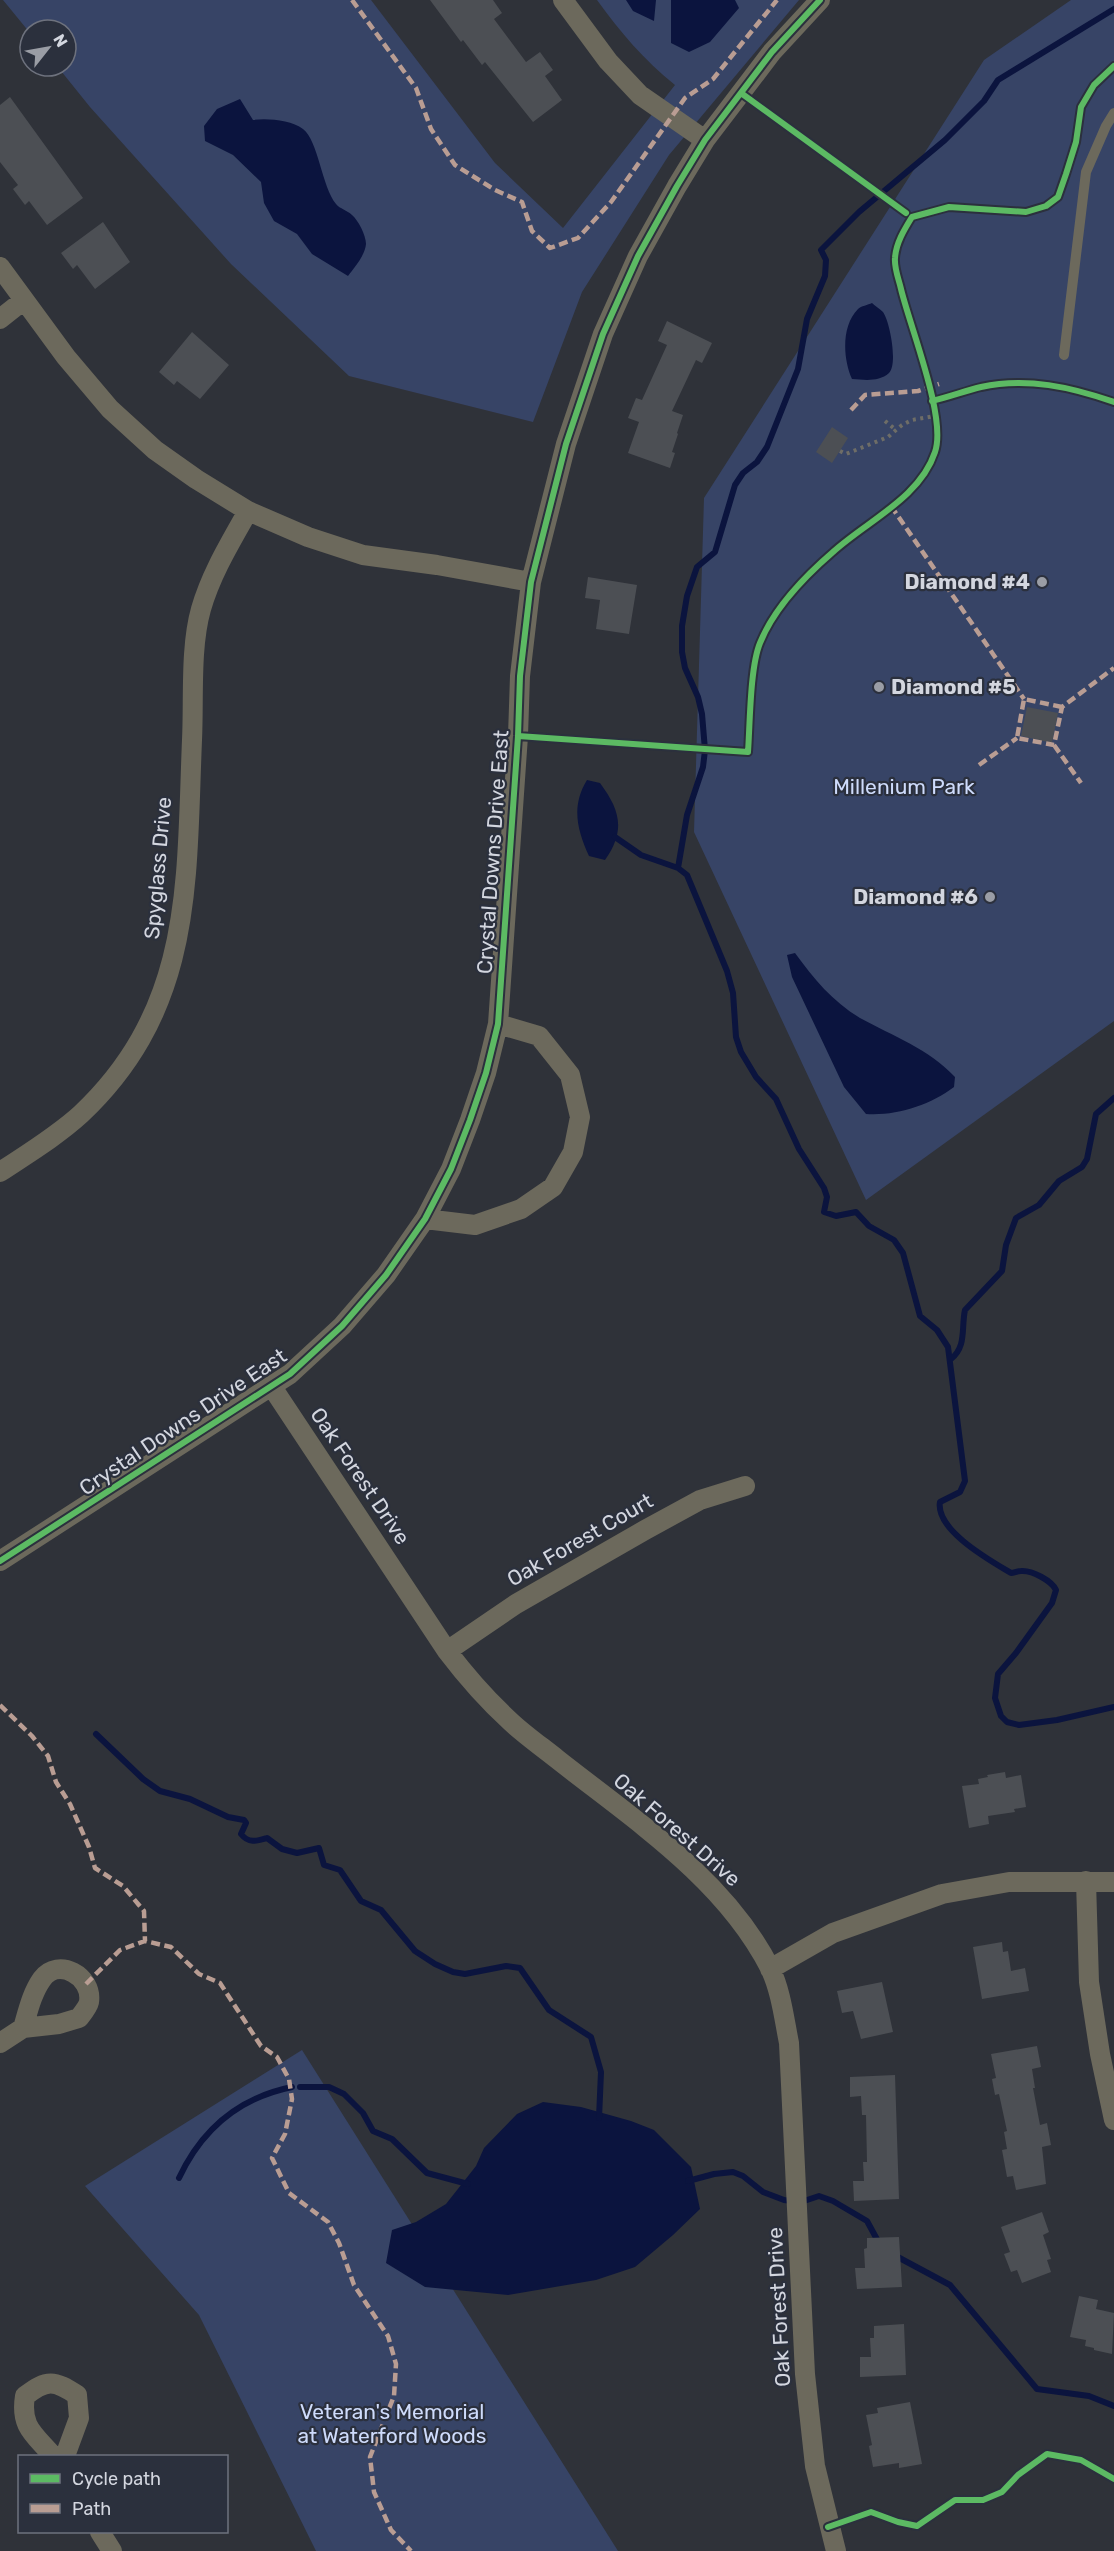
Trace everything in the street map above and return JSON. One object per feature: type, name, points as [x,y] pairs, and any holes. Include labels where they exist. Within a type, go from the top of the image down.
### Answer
[{"type":"street","points":[[563,0],[608,61],[640,95],[705,140]]},
{"type":"street","name":"Crystal Downs Drive East","points":[[0,1561],[272,1387],[342,1326],[386,1275],[425,1219],[451,1169],[470,1120],[486,1073],[498,1024],[520,676],[531,582],[566,444],[603,334],[638,256],[705,140],[772,52],[820,0]]},
{"type":"street","points":[[0,267],[66,357],[110,409],[155,450],[248,511],[308,537],[363,555],[437,565],[531,582]]},
{"type":"street","points":[[0,319],[24,300]]},
{"type":"street","name":"Spyglass Drive","points":[[0,1172],[80,1115],[120,1072],[150,1024],[168,978],[180,927],[187,856],[195,654],[200,611],[213,574],[248,511]]},
{"type":"street","points":[[425,1219],[475,1225],[521,1209],[553,1187],[573,1152],[580,1117],[570,1075],[539,1036],[498,1024]]},
{"type":"street","name":"Oak Forest Drive","points":[[272,1387],[447,1651],[468,1678],[512,1723],[680,1858],[726,1904],[748,1933],[770,1969],[780,1996],[789,2043],[805,2374],[815,2466],[836,2551]]},
{"type":"street","name":"Oak Forest Court","points":[[447,1651],[516,1604],[645,1530],[700,1500],[745,1486]]},
{"type":"street","points":[[1086,1881],[1089,1982],[1100,2054],[1114,2120]]},
{"type":"street","points":[[770,1969],[833,1933],[942,1894],[1009,1882],[1114,1882]]},
{"type":"street","points":[[0,2043],[23,2028]]},
{"type":"street","points":[[51,2455],[27,2426],[22,2414],[25,2396],[40,2385],[59,2383],[77,2395],[79,2418],[66,2455]]},
{"type":"street","points":[[101,2533],[112,2551]]},
{"type":"lane","points":[[1064,355],[1086,172],[1114,113]]},
{"type":"path","points":[[897,206],[912,215],[906,227]]},
{"type":"path","points":[[840,451],[846,454],[859,450],[879,439],[888,437],[912,420],[934,412],[937,426]]},
{"type":"path","points":[[885,421],[896,430]]},
{"type":"green space","points":[[3,0],[371,0],[495,163],[563,228],[675,85],[633,45],[597,0],[799,0],[669,155],[582,292],[533,422],[349,376],[231,264],[67,78],[78,78],[78,18],[18,18]]},
{"type":"green space","name":"Millenium Park","points":[[1071,0],[1114,0],[1114,1021],[866,1200],[694,832],[704,498],[984,60]]},
{"type":"green space","name":"Veteran's Memorial at Waterford Woods","points":[[302,2050],[618,2551],[316,2551],[199,2315],[85,2186]]},
{"type":"shaded area","points":[[626,0],[656,0],[654,21],[633,11]]},
{"type":"shaded area","points":[[671,0],[735,0],[739,8],[710,42],[689,52],[671,43]]},
{"type":"shaded area","points":[[240,99],[253,120],[272,120],[298,126],[313,143],[331,196],[338,206],[354,217],[365,236],[364,252],[348,276],[312,254],[297,234],[274,221],[264,203],[261,182],[233,155],[205,141],[204,126],[217,109]]},
{"type":"shaded area","points":[[872,303],[886,317],[892,343],[892,368],[885,376],[876,379],[852,379],[845,353],[846,333],[852,316],[858,309]]},
{"type":"shaded area","points":[[587,780],[600,783],[616,811],[618,830],[616,839],[605,860],[589,856],[581,837],[577,809]]},
{"type":"shaded area","points":[[795,953],[832,997],[860,1018],[934,1058],[955,1077],[954,1087],[913,1108],[889,1113],[866,1114],[844,1087],[792,977],[787,955]]},
{"type":"shaded area","points":[[543,2102],[581,2107],[654,2130],[691,2167],[700,2209],[635,2267],[596,2280],[508,2295],[425,2287],[386,2263],[392,2230],[416,2222],[446,2204],[476,2166],[484,2148],[517,2114]]},
{"type":"building","points":[[430,0],[493,0],[502,13],[494,19],[526,62],[540,52],[553,70],[545,76],[562,100],[533,122],[485,62],[482,65],[463,40],[461,42]]},
{"type":"building","points":[[10,97],[83,198],[47,225],[29,201],[25,205],[13,189],[18,185],[0,162],[0,105]]},
{"type":"building","points":[[103,222],[130,262],[95,289],[77,265],[73,269],[61,253]]},
{"type":"building","points":[[667,321],[712,343],[702,363],[696,360],[672,411],[683,415],[672,452],[675,453],[670,468],[628,453],[639,422],[628,418],[636,398],[642,400],[667,345],[658,341]]},
{"type":"building","points":[[192,332],[229,365],[200,399],[177,381],[174,385],[159,372]]},
{"type":"building","points":[[832,427],[848,438],[832,463],[816,452]]},
{"type":"building","points":[[588,577],[637,585],[629,634],[596,629],[600,600],[585,598]]},
{"type":"building","points":[[1027,707],[1058,713],[1052,743],[1021,736]]},
{"type":"building","points":[[1005,1772],[1006,1778],[1021,1775],[1026,1807],[1014,1809],[1015,1812],[988,1816],[989,1824],[969,1828],[962,1786],[979,1784],[978,1779]]},
{"type":"building","points":[[1002,1942],[1003,1952],[1008,1951],[1011,1971],[1025,1968],[1029,1991],[982,1999],[973,1947]]},
{"type":"building","points":[[882,1982],[893,2032],[861,2039],[853,2011],[842,2013],[837,1991]]},
{"type":"building","points":[[1037,2046],[1041,2067],[1032,2069],[1035,2088],[1033,2088],[1040,2125],[1047,2123],[1051,2145],[1042,2147],[1046,2184],[1016,2190],[1013,2176],[1007,2177],[1002,2150],[1007,2149],[1004,2132],[1007,2131],[999,2094],[995,2095],[992,2079],[996,2078],[991,2054]]},
{"type":"building","points":[[895,2075],[899,2199],[854,2201],[853,2181],[864,2181],[863,2162],[867,2162],[866,2115],[862,2115],[861,2096],[850,2097],[850,2077]]},
{"type":"building","points":[[1042,2212],[1049,2232],[1043,2235],[1051,2259],[1047,2260],[1051,2272],[1022,2283],[1017,2270],[1011,2272],[1004,2254],[1010,2252],[1001,2227]]},
{"type":"building","points":[[899,2237],[902,2287],[857,2289],[855,2268],[865,2268],[864,2249],[867,2248],[867,2238]]},
{"type":"building","points":[[1079,2296],[1098,2300],[1096,2309],[1114,2313],[1112,2354],[1085,2346],[1086,2340],[1070,2337]]},
{"type":"building","points":[[904,2324],[906,2375],[860,2377],[860,2357],[871,2357],[870,2338],[874,2338],[874,2326]]},
{"type":"building","points":[[910,2402],[922,2464],[899,2468],[899,2463],[873,2467],[869,2446],[872,2445],[866,2415],[878,2413],[877,2408]]},
{"type":"waterway","points":[[678,868],[687,815],[703,767],[705,750],[702,714],[698,697],[685,668],[682,652],[682,626],[687,596],[697,567],[715,552],[735,485],[743,473],[757,462],[767,447],[798,369],[807,319],[825,276],[826,260],[821,250],[859,212],[945,140],[984,101],[998,80],[1114,9]]},
{"type":"waterway","points":[[615,837],[641,855],[678,868],[687,875],[727,971],[733,993],[736,1037],[741,1052],[756,1077],[776,1099],[799,1149],[824,1188],[827,1197],[824,1212],[836,1216],[856,1212],[869,1226],[894,1240],[903,1253],[920,1316],[937,1330],[948,1347],[965,1481],[960,1492],[940,1502],[941,1513],[946,1523],[966,1544],[1002,1568],[1011,1573],[1025,1571],[1036,1574],[1056,1590],[1052,1603],[998,1674],[995,1698],[1001,1716],[1007,1722],[1019,1725],[1057,1720],[1114,1707]]},
{"type":"waterway","points":[[951,1359],[961,1343],[965,1310],[1002,1271],[1006,1245],[1016,1218],[1039,1205],[1059,1181],[1082,1167],[1087,1159],[1096,1114],[1114,1098]]},
{"type":"waterway","points":[[96,1734],[143,1779],[160,1791],[190,1799],[228,1817],[244,1820],[246,1823],[241,1834],[247,1839],[256,1841],[267,1838],[282,1849],[297,1853],[319,1848],[324,1865],[340,1870],[361,1901],[381,1910],[415,1951],[435,1964],[453,1972],[465,1974],[506,1966],[520,1968],[549,2010],[591,2037],[601,2072],[599,2118]]},
{"type":"waterway","points":[[179,2178],[199,2145],[224,2118],[255,2099],[292,2087]]},
{"type":"waterway","points":[[300,2087],[329,2087],[344,2094],[363,2113],[373,2131],[392,2139],[427,2173],[468,2184]]},
{"type":"waterway","points":[[688,2181],[733,2172],[743,2176],[763,2192],[784,2200],[801,2202],[819,2196],[833,2201],[867,2221],[879,2243]]},
{"type":"waterway","points":[[894,2255],[950,2285],[1037,2389],[1089,2396],[1114,2406]]},
{"type":"marked path","points":[[352,0],[416,88],[431,129],[455,165],[495,190],[522,202],[532,231],[550,248],[578,238],[611,202],[685,98],[713,79],[777,0]]},
{"type":"marked path","points":[[851,410],[865,395],[918,391],[939,384]]},
{"type":"marked path","points":[[891,506],[1024,699]]},
{"type":"marked path","points":[[1062,707],[1024,699],[1017,738],[1054,745],[1062,707],[1114,668]]},
{"type":"marked path","points":[[979,765],[1017,738]]},
{"type":"marked path","points":[[1054,745],[1081,783]]},
{"type":"marked path","points":[[0,1705],[32,1736],[48,1756],[56,1782],[70,1804],[89,1847],[95,1868],[123,1886],[144,1911],[145,1941]]},
{"type":"marked path","points":[[86,1984],[120,1950],[145,1941],[171,1947],[199,1974],[220,1983],[261,2046],[277,2057],[289,2079],[292,2099],[285,2134],[272,2158],[289,2193],[328,2222],[339,2243],[354,2285],[388,2336],[396,2364],[394,2396],[370,2457],[374,2492],[391,2530],[411,2551]]},
{"type":"cycle path","points":[[0,1561],[290,1374],[342,1326],[386,1275],[425,1219],[451,1169],[470,1120],[486,1073],[498,1024],[520,676],[531,582],[566,444],[603,334],[638,256],[677,186],[705,140],[772,52],[820,0]]},
{"type":"cycle path","points":[[518,736],[748,752],[754,666],[760,643],[773,618],[791,594],[822,562],[891,508],[918,483],[935,452],[936,418],[932,396],[895,266],[897,247],[903,232],[912,217],[949,207],[1026,212],[1046,206],[1058,197],[1076,142],[1081,107],[1094,85],[1114,66]]},
{"type":"cycle path","points":[[741,93],[906,213]]},
{"type":"cycle path","points":[[932,401],[981,387],[1032,383],[1065,388],[1114,402]]},
{"type":"cycle path","points":[[828,2527],[871,2512],[917,2526],[955,2500],[983,2500],[1002,2492],[1018,2475],[1047,2454],[1081,2460],[1114,2479]]},
{"type":"place","name":"Diamond #4","points":[[1042,582]]},
{"type":"place","name":"Diamond #5","points":[[879,687]]},
{"type":"place","name":"Diamond #6","points":[[990,897]]}]
